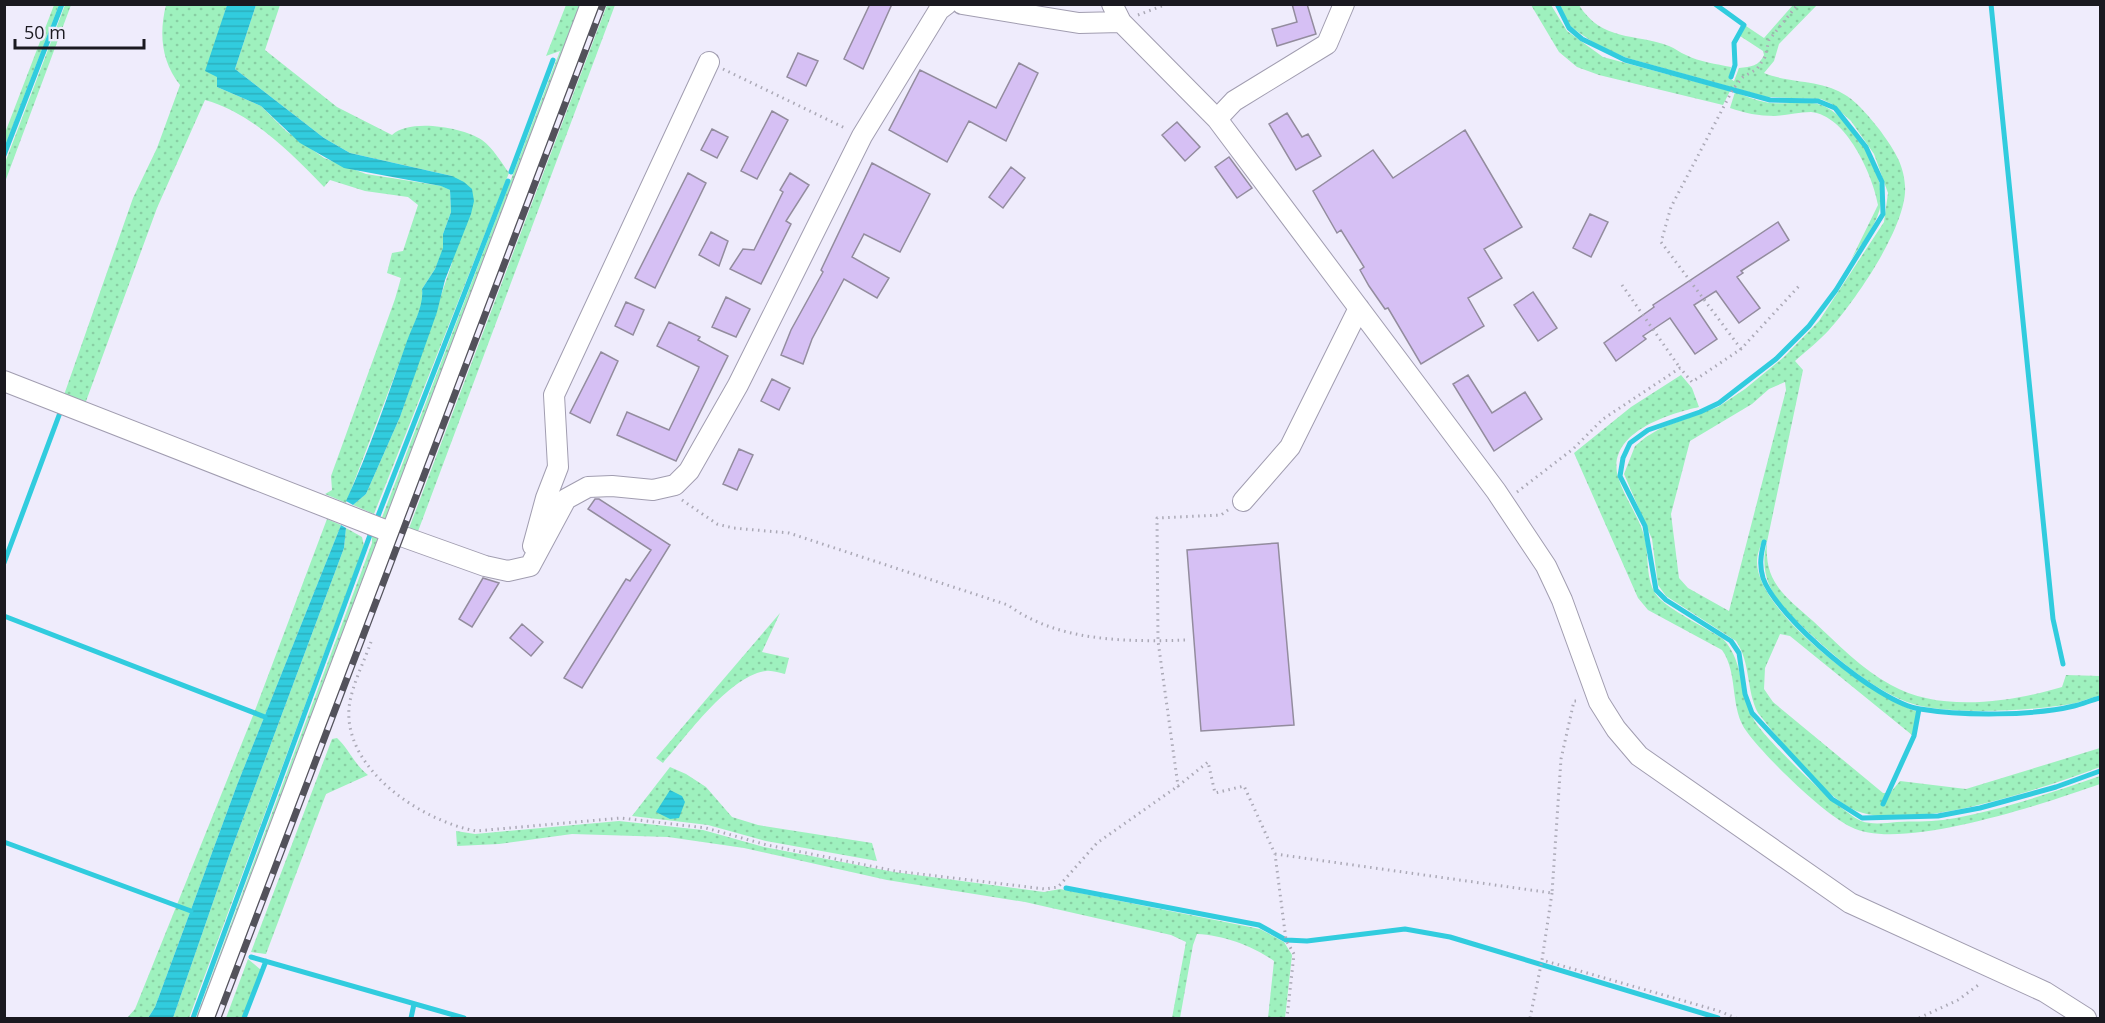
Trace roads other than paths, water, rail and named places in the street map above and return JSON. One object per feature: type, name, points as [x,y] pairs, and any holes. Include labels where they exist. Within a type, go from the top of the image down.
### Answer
[{"type":"street","points":[[208,1018],[591,4]]},
{"type":"street","points":[[4,381],[390,532],[484,566],[508,571],[530,566],[566,499],[588,487],[612,486],[653,490],[675,485],[689,471],[738,385],[862,136],[939,10],[947,4]]},
{"type":"street","points":[[962,4],[1080,23],[1121,22]]},
{"type":"street","points":[[1112,4],[1121,22],[1217,119],[1504,503],[1546,566],[1599,702],[1616,729],[1639,756],[1840,897],[1997,972],[2045,992],[2086,1018]]},
{"type":"street","points":[[1217,119],[1234,101],[1327,44],[1344,4]]},
{"type":"street","points":[[530,566],[536,530],[558,467],[554,395],[709,62]]},
{"type":"street","points":[[1243,501],[1290,447],[1359,308]]},
{"type":"water","points":[[227,5],[256,5],[235,69],[324,138],[350,153],[452,176],[472,189],[474,201],[471,214],[445,280],[437,312],[400,417],[366,494],[353,505],[346,501],[371,442],[418,315],[422,289],[435,269],[443,248],[443,234],[451,212],[450,190],[441,186],[344,168],[300,143],[261,106],[217,87],[217,77],[205,71]]},
{"type":"water","points":[[341,525],[346,528],[344,548],[229,856],[173,1018],[148,1018],[155,1007],[237,785]]},
{"type":"water","points":[[670,790],[682,796],[685,802],[679,818],[670,819],[656,812]]},
{"type":"waterway","points":[[4,155],[62,4]]},
{"type":"waterway","points":[[1557,4],[1569,28],[1582,39],[1625,60],[1770,100],[1818,101],[1835,108],[1866,147],[1882,182],[1883,214],[1836,290],[1809,326],[1776,359],[1719,403],[1648,430],[1630,443],[1623,458],[1620,476],[1645,526],[1656,590],[1666,600],[1731,641],[1739,653],[1745,694],[1752,713],[1832,799],[1862,818],[1938,816],[1980,808],[2056,787],[2100,771]]},
{"type":"waterway","points":[[1715,4],[1744,25],[1734,43],[1735,65],[1731,77]]},
{"type":"waterway","points":[[1991,4],[2053,619],[2063,664]]},
{"type":"waterway","points":[[511,172],[553,60]]},
{"type":"waterway","points":[[378,516],[508,181]]},
{"type":"waterway","points":[[4,563],[61,410]]},
{"type":"waterway","points":[[193,1018],[370,535]]},
{"type":"waterway","points":[[1764,542],[1761,560],[1763,578],[1772,595],[1788,614],[1831,656],[1880,692],[1902,703],[1920,709],[1937,711],[1997,714],[2039,712],[2100,698]]},
{"type":"waterway","points":[[4,616],[265,717]]},
{"type":"waterway","points":[[1883,804],[1914,736],[1919,709]]},
{"type":"waterway","points":[[4,842],[191,911]]},
{"type":"waterway","points":[[1066,888],[1259,925],[1286,940],[1307,941],[1405,929],[1450,937],[1718,1018]]},
{"type":"waterway","points":[[251,957],[464,1018]]},
{"type":"waterway","points":[[244,1018],[266,961]]},
{"type":"waterway","points":[[411,1018],[414,1004]]},
{"type":"railway","points":[[218,1018],[603,4]]}]
